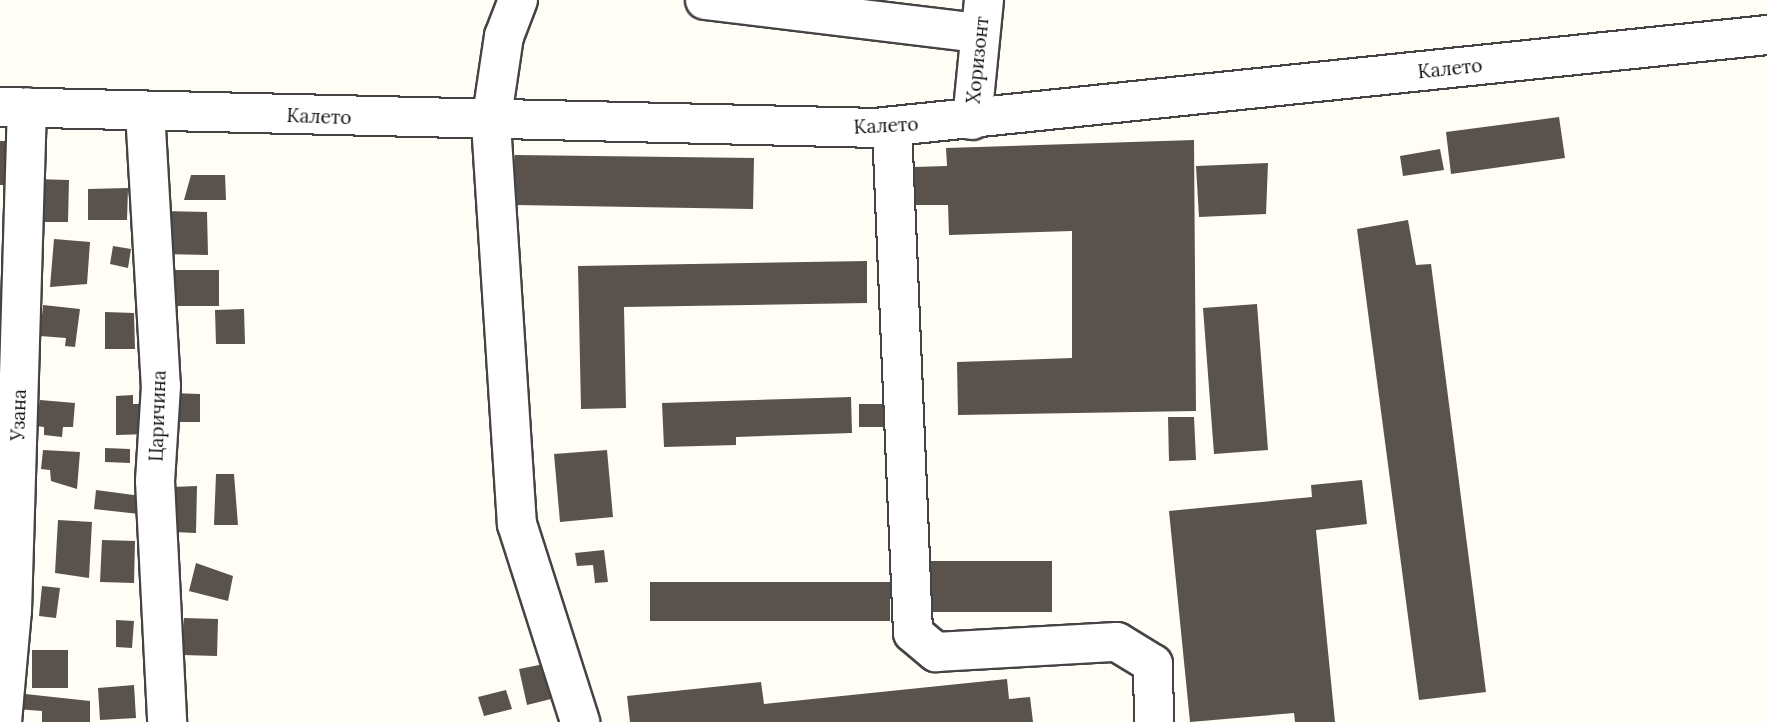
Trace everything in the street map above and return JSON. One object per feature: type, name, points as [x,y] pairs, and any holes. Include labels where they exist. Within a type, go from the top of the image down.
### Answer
[{"type":"street","points":[[519,0],[504,36],[491,123],[517,524],[580,722]]},
{"type":"street","points":[[705,0],[981,17]]},
{"type":"street","name":"Хоризонт","points":[[972,120],[981,17]]},
{"type":"street","name":"Калето","points":[[13,107],[491,123],[892,127],[1767,35]]},
{"type":"street","name":"Узана","points":[[2,722],[12,611],[13,107]]},
{"type":"street","name":"Царичина","points":[[145,111],[161,386],[155,481],[167,722]]},
{"type":"street","points":[[892,127],[913,633],[936,652],[1117,642],[1153,664],[1154,722]]},
{"type":"building","points":[[1559,117],[1565,158],[1451,174],[1446,132]]},
{"type":"building","points":[[1194,140],[1196,411],[958,415],[957,362],[1072,358],[1072,231],[949,235],[948,205],[915,205],[914,167],[947,166],[946,148]]},
{"type":"building","points":[[0,141],[9,141],[9,185],[0,185]]},
{"type":"building","points":[[1440,149],[1444,170],[1403,176],[1400,156]]},
{"type":"building","points":[[515,155],[754,158],[753,209],[515,205]]},
{"type":"building","points":[[1268,163],[1266,214],[1199,217],[1196,166]]},
{"type":"building","points":[[191,175],[225,175],[226,200],[184,200]]},
{"type":"building","points":[[34,179],[69,180],[68,222],[34,222]]},
{"type":"building","points":[[128,188],[127,220],[88,220],[88,189]]},
{"type":"building","points":[[163,211],[207,212],[208,255],[162,254]]},
{"type":"building","points":[[1408,220],[1416,265],[1431,264],[1486,692],[1419,700],[1357,229]]},
{"type":"building","points":[[54,239],[90,242],[87,284],[50,287]]},
{"type":"building","points":[[113,246],[131,249],[128,268],[110,264]]},
{"type":"building","points":[[867,261],[867,303],[624,307],[626,408],[581,409],[578,266]]},
{"type":"building","points":[[170,270],[219,270],[219,306],[170,306]]},
{"type":"building","points":[[1257,304],[1268,450],[1214,454],[1203,308]]},
{"type":"building","points":[[43,305],[80,309],[75,347],[65,346],[66,338],[40,336]]},
{"type":"building","points":[[244,309],[245,344],[216,344],[215,310]]},
{"type":"building","points":[[105,312],[134,313],[135,349],[105,349]]},
{"type":"building","points":[[171,393],[200,394],[200,422],[177,422]]},
{"type":"building","points":[[133,395],[133,404],[149,404],[150,434],[116,435],[116,396]]},
{"type":"building","points":[[851,397],[852,433],[736,437],[736,445],[664,447],[662,403]]},
{"type":"building","points":[[40,400],[75,403],[73,427],[63,427],[62,437],[44,435],[44,427],[36,426]]},
{"type":"building","points":[[859,404],[883,404],[883,427],[859,427]]},
{"type":"building","points":[[1168,417],[1194,417],[1196,460],[1169,461]]},
{"type":"building","points":[[105,448],[130,449],[130,463],[105,462]]},
{"type":"building","points":[[43,450],[80,452],[77,489],[51,481],[50,470],[41,469]]},
{"type":"building","points":[[607,450],[613,517],[560,522],[554,454]]},
{"type":"building","points":[[216,474],[234,474],[238,525],[214,525]]},
{"type":"building","points":[[1362,480],[1367,524],[1316,530],[1335,722],[1295,722],[1294,713],[1190,722],[1169,511],[1312,497],[1311,485]]},
{"type":"building","points":[[197,486],[196,533],[173,532],[173,487]]},
{"type":"building","points":[[96,490],[141,496],[139,514],[94,509]]},
{"type":"building","points":[[58,520],[92,522],[89,578],[55,573]]},
{"type":"building","points":[[102,540],[135,541],[134,583],[100,582]]},
{"type":"building","points":[[604,550],[608,582],[595,583],[593,565],[577,566],[575,553]]},
{"type":"building","points":[[928,561],[1052,561],[1052,612],[928,612]]},
{"type":"building","points":[[196,563],[233,576],[228,601],[189,591]]},
{"type":"building","points":[[650,582],[890,582],[890,621],[650,621]]},
{"type":"building","points":[[42,586],[60,588],[56,618],[39,616]]},
{"type":"building","points":[[184,618],[218,619],[217,656],[183,655]]},
{"type":"building","points":[[116,620],[134,621],[132,648],[116,647]]},
{"type":"building","points":[[32,650],[68,650],[68,688],[32,688]]},
{"type":"building","points":[[544,664],[551,699],[527,705],[519,669]]},
{"type":"building","points":[[1007,679],[1009,699],[1030,697],[1033,722],[630,722],[627,696],[761,682],[764,704]]},
{"type":"building","points":[[134,685],[136,718],[100,720],[98,688]]},
{"type":"building","points":[[506,690],[512,709],[484,716],[478,697]]},
{"type":"building","points":[[16,693],[90,701],[90,722],[42,722],[42,711],[17,709]]}]
